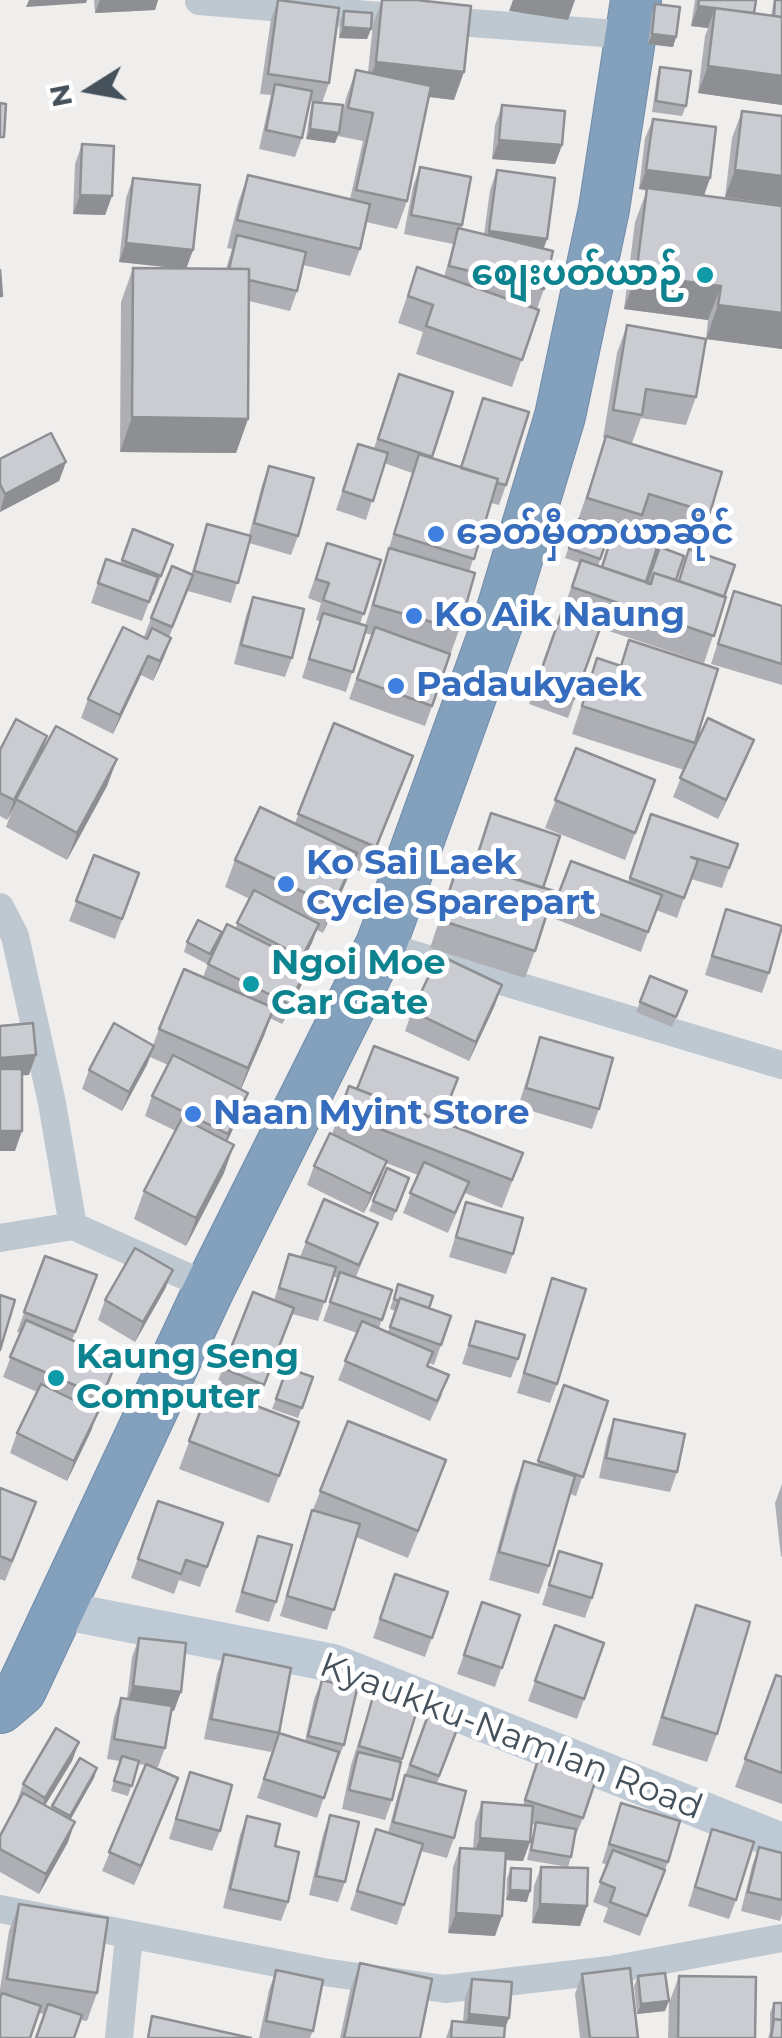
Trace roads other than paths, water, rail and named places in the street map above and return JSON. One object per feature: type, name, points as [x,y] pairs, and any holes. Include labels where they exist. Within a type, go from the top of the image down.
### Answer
[{"type":"highway","points":[[0,1708],[21,1690],[210,1287],[382,945],[500,616],[555,434],[614,210],[633,17]]},
{"type":"street","points":[[199,1],[633,17]]},
{"type":"street","points":[[0,907],[15,936],[52,1103],[73,1226]]},
{"type":"street","points":[[382,945],[782,1065]]},
{"type":"street","points":[[0,1238],[73,1226],[210,1287]]},
{"type":"street","name":"Kyaukku-Namlan Road","points":[[60,1610],[333,1663],[782,1842]]},
{"type":"street","points":[[0,1909],[323,1972],[445,1989],[610,1970],[782,1938]]},
{"type":"street","points":[[119,2038],[129,1936]]},
{"type":"place","name":"စျေးပတ်ယာဉ်","points":[[705,275]]},
{"type":"place","name":"ခေတ်မှီတာယာဆိုင်","points":[[436,534]]},
{"type":"place","name":"Ko Aik Naung","points":[[414,616]]},
{"type":"place","name":"Padaukyaek","points":[[396,686]]},
{"type":"place","name":"Ko Sai Laek Cycle Sparepart","points":[[286,884]]},
{"type":"place","name":"Ngoi Moe Car Gate","points":[[251,984]]},
{"type":"place","name":"Naan Myint Store","points":[[193,1114]]},
{"type":"place","name":"Kaung Seng Computer","points":[[56,1378]]}]
